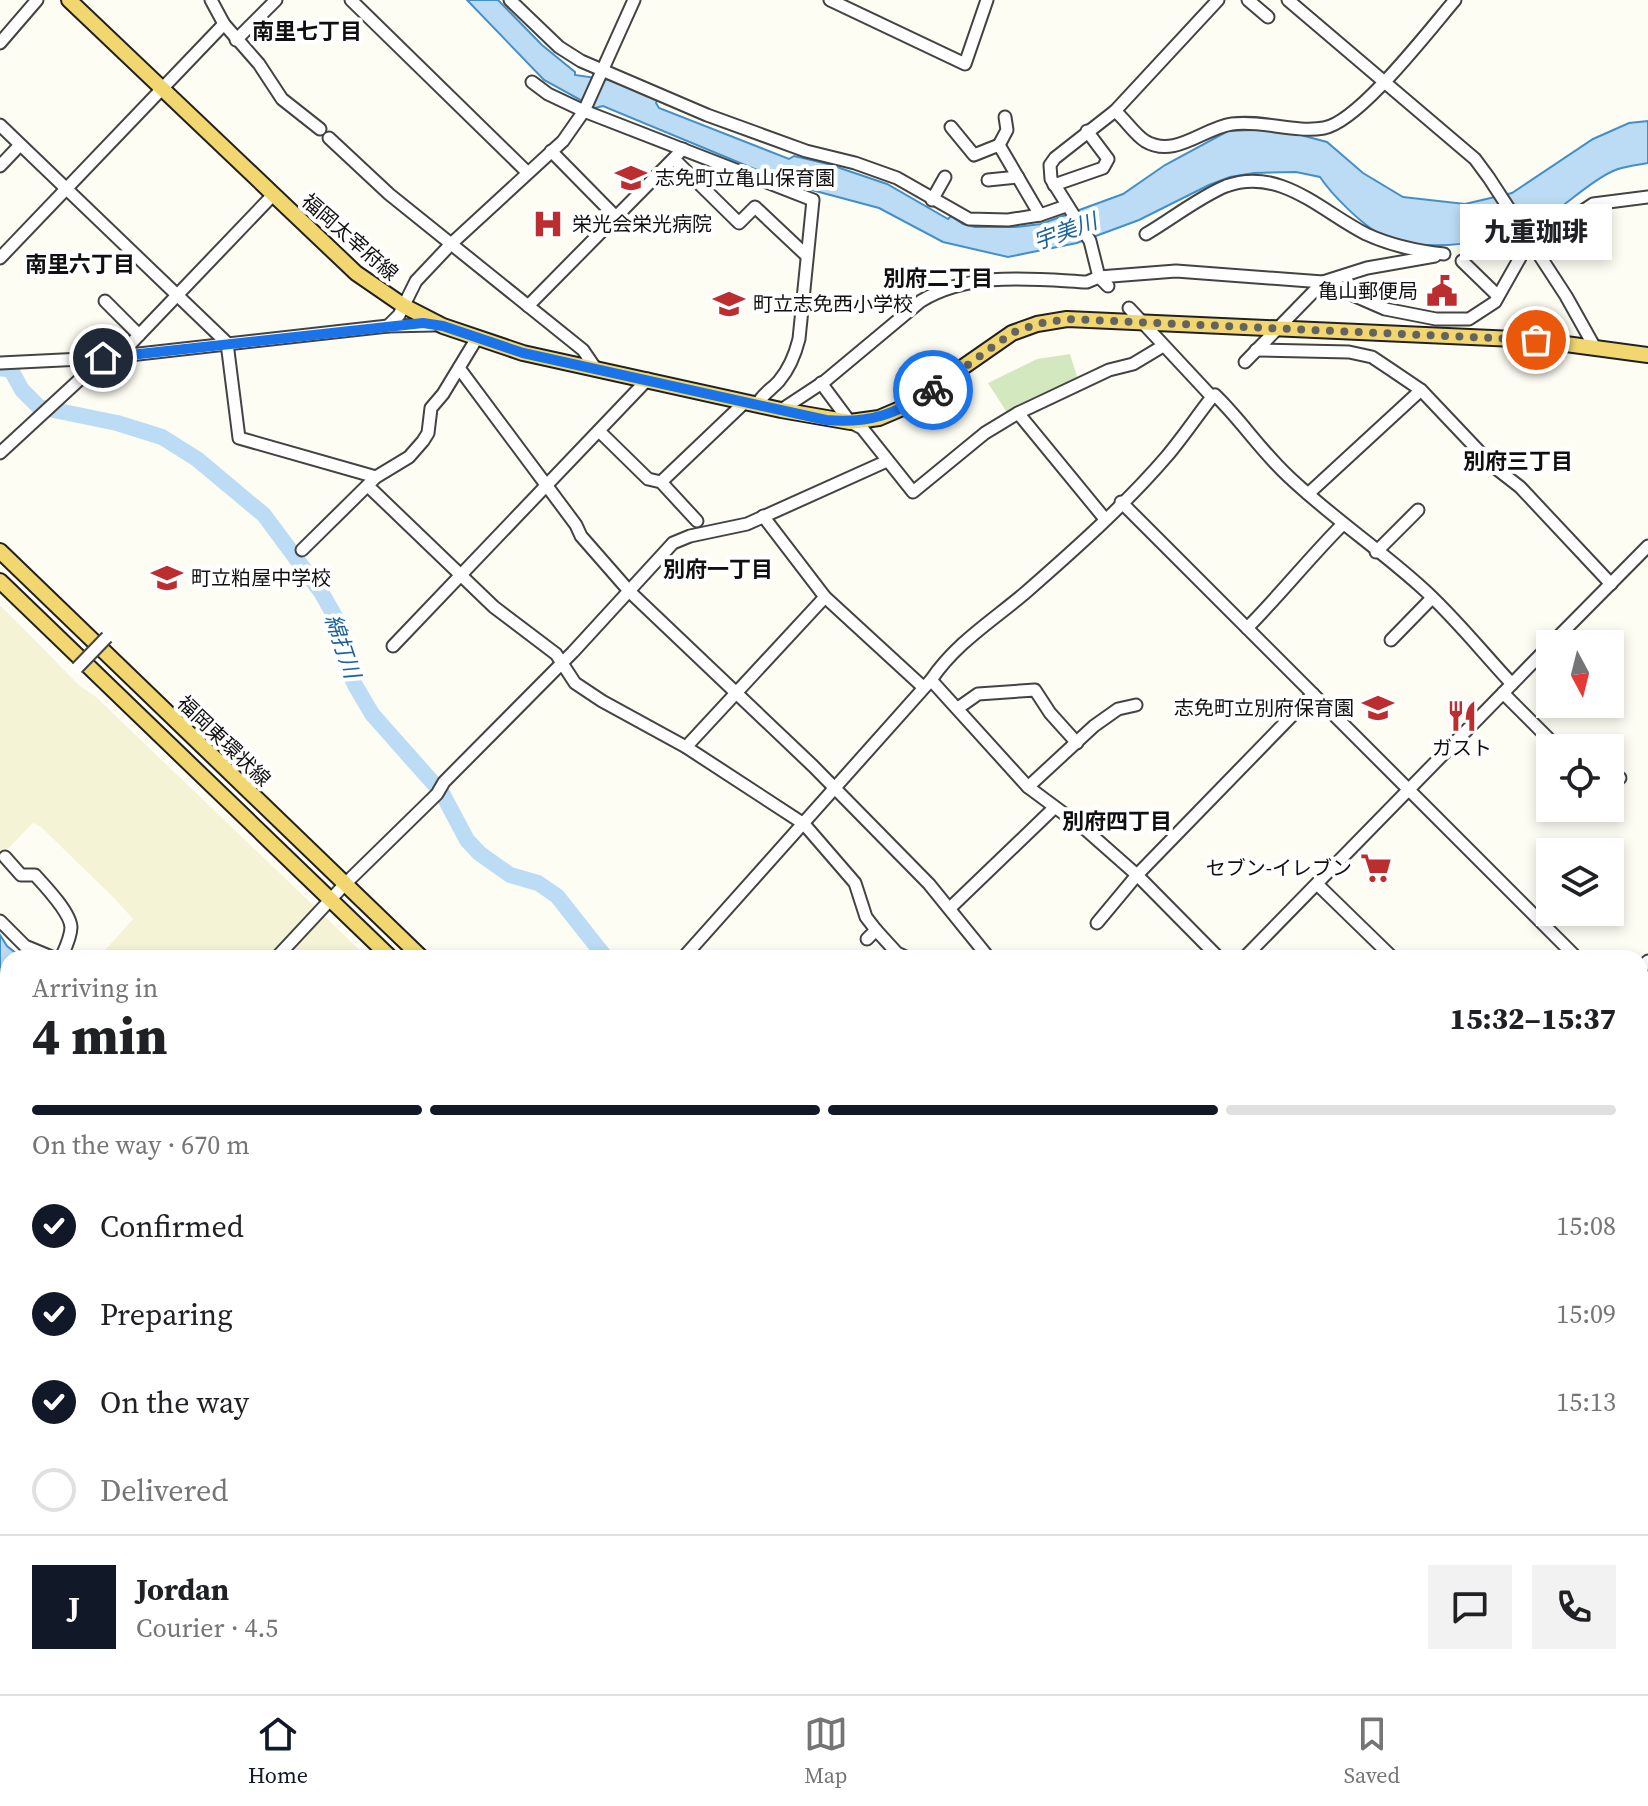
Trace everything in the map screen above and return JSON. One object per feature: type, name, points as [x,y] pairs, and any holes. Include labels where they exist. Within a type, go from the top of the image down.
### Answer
[{"type":"main road","name":"福岡太宰府線","points":[[69,0],[356,273],[404,306],[443,326],[523,353],[781,410],[850,422],[879,418],[907,406],[1012,333],[1037,324],[1067,319],[1485,337],[1594,346],[1648,355]]},
{"type":"main road","name":"福岡東環状線","points":[[0,551],[414,950]]},
{"type":"main road","name":"福岡東環状線","points":[[0,581],[383,950]]},
{"type":"street","points":[[0,43],[37,0]]},
{"type":"street","points":[[211,0],[224,24],[259,64],[282,99],[320,129]]},
{"type":"street","points":[[236,40],[276,0]]},
{"type":"street","points":[[351,0],[527,172]]},
{"type":"street","points":[[510,0],[559,47],[601,74],[806,151],[855,163],[897,178],[969,219],[1008,220],[1067,208]]},
{"type":"street","points":[[388,326],[404,306],[416,281],[451,244],[563,141],[584,111],[634,0]]},
{"type":"street","points":[[830,0],[965,64],[987,0]]},
{"type":"street","points":[[1108,286],[1099,277],[1090,241],[1067,208],[1049,172],[1055,158],[1115,111],[1218,0]]},
{"type":"street","points":[[1248,0],[1268,17]]},
{"type":"street","points":[[1288,0],[1475,159],[1566,296],[1594,346]]},
{"type":"street","points":[[1115,111],[1144,140],[1161,147],[1176,145],[1228,125],[1259,122],[1306,130],[1328,128],[1347,116],[1384,81],[1455,0]]},
{"type":"street","points":[[0,258],[224,24]]},
{"type":"street","points":[[532,82],[548,94],[584,111],[813,200],[799,339],[794,359],[781,379],[661,482]]},
{"type":"street","points":[[951,127],[974,155],[999,145],[1007,130],[1005,117]]},
{"type":"street","points":[[0,125],[227,343],[239,438],[372,482],[494,607],[562,661],[575,683],[686,747],[804,824],[855,883],[872,935],[893,950]]},
{"type":"street","points":[[1054,185],[1103,168],[1108,159],[1087,131]]},
{"type":"street","points":[[329,138],[389,194],[583,350],[596,369]]},
{"type":"street","points":[[0,166],[20,145]]},
{"type":"street","points":[[999,145],[1040,215]]},
{"type":"street","points":[[528,306],[683,149]]},
{"type":"street","points":[[551,151],[616,217]]},
{"type":"street","points":[[674,159],[739,223],[755,207],[807,256]]},
{"type":"street","points":[[932,200],[945,177]]},
{"type":"street","points":[[988,180],[1018,177]]},
{"type":"street","points":[[1146,234],[1225,186],[1269,183],[1293,189],[1345,222],[1389,244],[1413,251],[1444,254],[1367,268],[1323,282],[1245,362]]},
{"type":"street","points":[[119,356],[272,196]]},
{"type":"street","points":[[781,410],[821,383],[932,294],[1000,278],[1087,282],[1099,277],[1176,271],[1323,282],[1385,309],[1436,319],[1469,319],[1483,311],[1498,296],[1528,237],[1554,230],[1593,204],[1648,197]]},
{"type":"street","points":[[1462,261],[1498,296]]},
{"type":"street","points":[[105,301],[139,335]]},
{"type":"street","points":[[1129,308],[1212,397]]},
{"type":"street","points":[[0,363],[103,358],[423,323],[443,326]]},
{"type":"street","points":[[302,550],[372,482],[409,457],[423,441],[428,433],[431,408],[477,338]]},
{"type":"street","points":[[821,383],[850,422],[862,428],[913,492],[985,433],[1018,413],[1109,370],[1133,364],[1163,346]]},
{"type":"street","points":[[1256,350],[1349,352],[1372,357],[1421,390],[1493,466],[1520,487],[1611,584]]},
{"type":"street","points":[[0,453],[103,358]]},
{"type":"street","points":[[459,368],[581,536],[630,592],[833,788],[950,908],[983,950]]},
{"type":"street","points":[[393,646],[648,379]]},
{"type":"street","points":[[1308,494],[1421,390]]},
{"type":"street","points":[[690,950],[804,824],[941,664],[967,638],[1025,593],[1105,519],[1167,456],[1215,395],[1235,414],[1252,440],[1308,494],[1432,598],[1512,684]]},
{"type":"street","points":[[1018,413],[1105,519]]},
{"type":"street","points":[[599,431],[648,479],[661,482],[697,521]]},
{"type":"street","points":[[284,950],[345,884],[437,794],[444,782],[630,592],[673,543],[690,536],[747,524],[887,461]]},
{"type":"street","points":[[1121,502],[1569,950]]},
{"type":"street","points":[[1376,552],[1418,510]]},
{"type":"street","points":[[763,516],[825,597],[958,708],[1028,787],[1086,830],[1137,875],[1211,950]]},
{"type":"street","points":[[1247,628],[1343,524]]},
{"type":"street","points":[[1564,630],[1648,546]]},
{"type":"street","points":[[686,747],[825,597]]},
{"type":"street","points":[[1391,640],[1432,598]]},
{"type":"street","points":[[77,668],[107,637]]},
{"type":"street","points":[[1252,950],[1536,659]]},
{"type":"street","points":[[958,708],[978,694],[1035,690],[1050,713],[1077,743]]},
{"type":"street","points":[[1503,693],[1544,734]]},
{"type":"street","points":[[1097,923],[1137,875],[1313,694]]},
{"type":"street","points":[[1028,787],[1094,726],[1118,709],[1136,705]]},
{"type":"street","points":[[950,908],[1054,808]]},
{"type":"street","points":[[5,857],[21,875],[35,875],[50,891],[70,923],[71,930],[64,950]]},
{"type":"street","points":[[1317,884],[1385,950]]},
{"type":"street","points":[[0,921],[25,946],[35,950]]},
{"type":"green space","points":[[1070,354],[1078,380],[1008,414],[988,383],[1037,359]]},
{"type":"green space","points":[[0,605],[80,686],[96,697],[360,950],[105,950],[133,919],[41,827],[33,823],[0,857]]},
{"type":"water","name":"宇美川","points":[[467,0],[498,0],[575,75],[609,80],[658,98],[656,103],[659,108],[789,159],[794,156],[828,164],[887,184],[948,219],[951,216],[975,227],[1041,224],[1123,194],[1165,165],[1228,131],[1278,129],[1327,142],[1363,173],[1403,197],[1465,204],[1512,193],[1593,139],[1629,123],[1648,121],[1648,163],[1609,173],[1526,228],[1463,244],[1418,245],[1399,241],[1366,225],[1320,177],[1296,172],[1254,173],[1209,185],[1139,220],[1077,243],[1008,257],[943,242],[879,208],[793,185],[603,106],[595,108],[544,80]]},
{"type":"water","points":[[0,935],[12,950],[0,950]]},
{"type":"waterway","name":"綿打川","points":[[0,368],[11,370],[22,390],[39,407],[117,423],[162,437],[197,459],[264,515],[321,592],[337,620],[346,664],[372,714],[442,793],[467,840],[479,853],[510,875],[538,883],[557,896],[600,950]]},
{"type":"way so far","points":[[933,390],[1012,333],[1037,324],[1067,319],[1536,340]]},
{"type":"place","name":"志免町立亀山保育園","points":[[631,178]]},
{"type":"place","name":"栄光会栄光病院","points":[[548,224]]},
{"type":"place","name":"亀山郵便局","points":[[1442,291]]},
{"type":"place","name":"町立志免西小学校","points":[[729,304]]},
{"type":"place","name":"九重珈琲","points":[[1536,340]]},
{"type":"place","name":"町立粕屋中学校","points":[[167,578]]},
{"type":"place","name":"志免町立別府保育園","points":[[1378,708]]},
{"type":"place","name":"ガスト","points":[[1462,716]]},
{"type":"place","name":"セブン-イレブン","points":[[1376,868]]},
{"type":"district","name":"南里七丁目","points":[[307,31]]},
{"type":"district","name":"南里六丁目","points":[[80,264]]},
{"type":"district","name":"別府二丁目","points":[[938,278]]},
{"type":"district","name":"別府三丁目","points":[[1518,461]]},
{"type":"district","name":"別府一丁目","points":[[718,569]]},
{"type":"district","name":"別府四丁目","points":[[1117,821]]},
{"type":"route","points":[[103,358],[423,323],[443,326],[523,353],[826,420],[850,422],[879,418],[933,390]]}]
